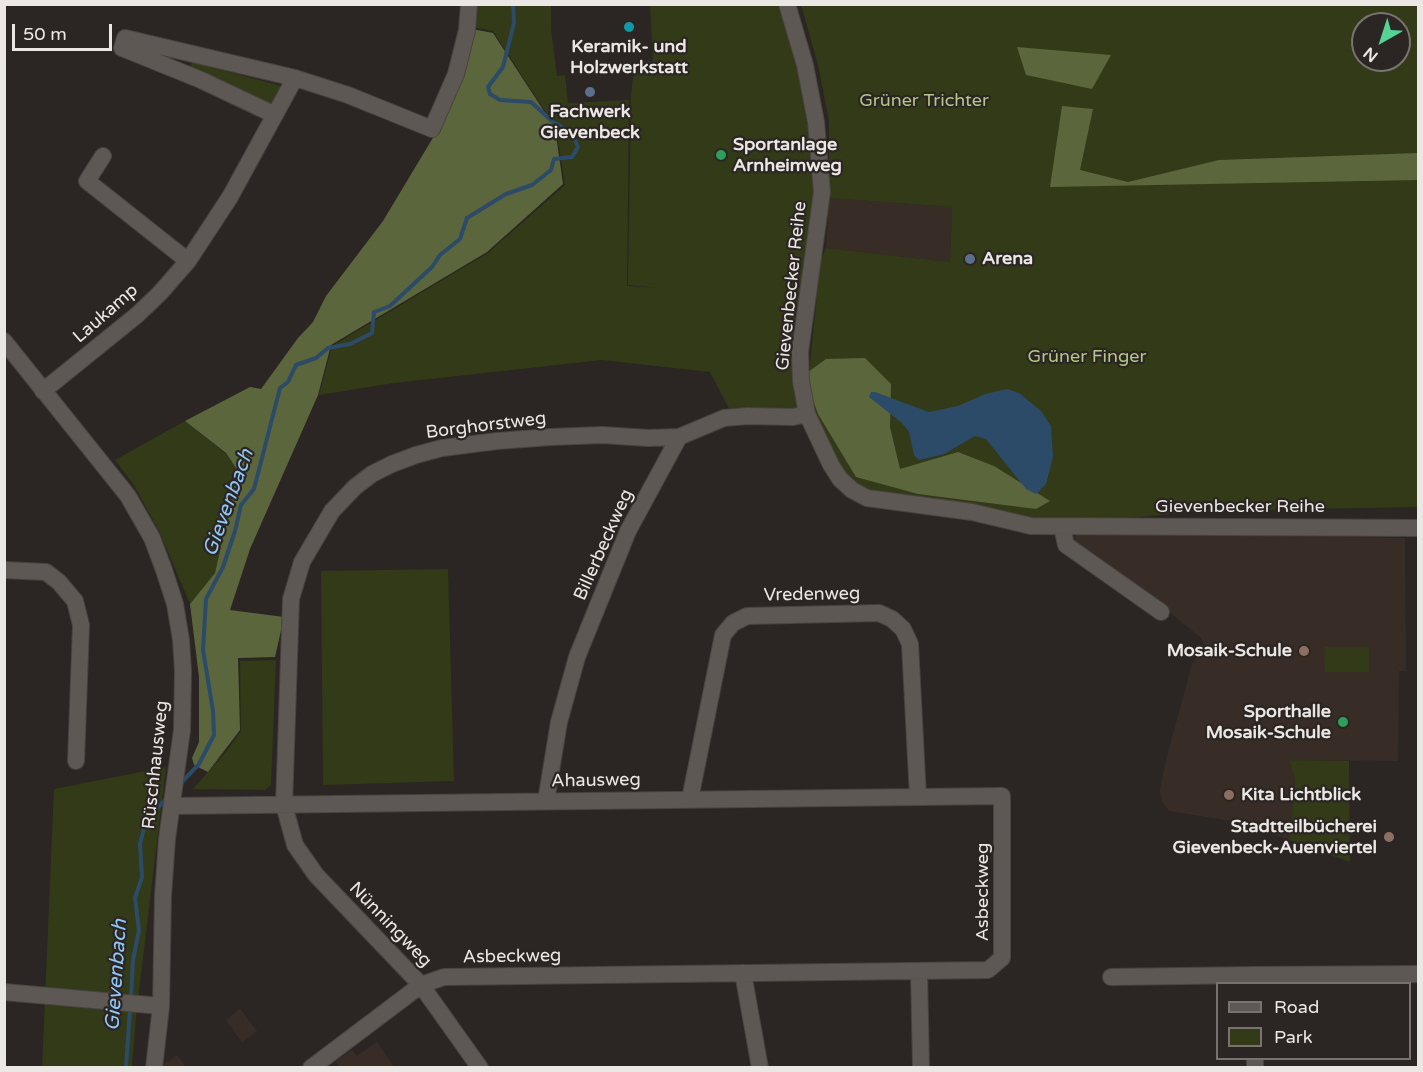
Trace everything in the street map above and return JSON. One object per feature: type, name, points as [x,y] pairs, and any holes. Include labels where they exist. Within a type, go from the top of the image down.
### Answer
[{"type":"street","points":[[275,115],[201,80],[123,48],[125,38],[295,78],[348,95],[432,129],[456,74],[467,30],[469,4]]},
{"type":"street","name":"Gievenbecker Reihe","points":[[787,4],[805,65],[816,122],[822,192],[800,352],[801,381],[807,414],[831,465],[840,479],[852,490],[867,498],[972,512],[1031,526],[1419,528]]},
{"type":"street","name":"Laukamp","points":[[43,391],[137,315],[188,261],[230,197],[295,78]]},
{"type":"street","points":[[103,156],[87,181],[188,261]]},
{"type":"street","name":"Rüschhausweg","points":[[4,341],[128,495],[152,538],[176,613],[183,671],[182,730],[167,839],[163,896],[161,1006],[154,1068]]},
{"type":"street","points":[[679,437],[724,418],[793,417],[807,414]]},
{"type":"street","name":"Borghorstweg","points":[[284,805],[291,598],[302,562],[318,534],[332,511],[355,487],[372,474],[392,464],[442,448],[551,436],[679,437]]},
{"type":"street","name":"Billerbeckweg","points":[[546,801],[559,722],[577,657],[628,531],[679,437]]},
{"type":"street","points":[[1062,527],[1066,545],[1161,612]]},
{"type":"street","points":[[4,570],[46,572],[59,582],[75,601],[81,625],[76,761]]},
{"type":"street","name":"Vredenweg","points":[[690,800],[723,635],[733,623],[747,616],[879,613],[892,619],[903,629],[910,644],[918,796]]},
{"type":"street","name":"Ahausweg","points":[[172,806],[1002,796],[1002,815]]},
{"type":"street","name":"Nünningweg","points":[[284,805],[295,845],[316,875],[421,985],[480,1068]]},
{"type":"street","name":"Asbeckweg","points":[[310,1068],[421,985],[444,977],[988,970],[1002,958],[1002,815]]},
{"type":"street","points":[[919,971],[921,1068]]},
{"type":"street","points":[[743,973],[760,1068]]},
{"type":"street","points":[[1110,977],[1254,980],[1419,974]]},
{"type":"street","points":[[4,992],[161,1006]]},
{"type":"shaded area","points":[[829,198],[952,207],[950,262],[826,248]]},
{"type":"shaded area","name":"Mosaik-Schule","points":[[1076,533],[1405,538],[1406,671],[1399,671],[1398,761],[1289,760],[1295,780],[1289,840],[1255,827],[1169,811],[1162,801],[1160,791],[1166,760],[1192,664],[1205,647],[1201,638],[1145,592],[1075,542]]},
{"type":"shaded area","points":[[240,1009],[257,1031],[242,1042],[226,1020]]},
{"type":"shaded area","points":[[377,1042],[394,1067],[340,1067],[336,1061],[352,1050],[357,1056]]},
{"type":"shaded area","points":[[177,1055],[186,1067],[160,1067]]},
{"type":"green space","points":[[472,5],[551,5],[551,29],[557,76],[565,75],[568,103],[629,100],[627,286],[660,288],[628,285],[631,94],[635,62],[653,61],[650,5],[780,5],[799,66],[809,120],[814,190],[802,418],[733,416],[710,372],[602,360],[394,383],[319,395],[332,346],[488,253],[565,185],[556,128],[493,31],[472,27]]},
{"type":"green space","name":"Grüner Finger","points":[[801,5],[1418,5],[1418,507],[1204,511],[1062,524],[870,494],[845,481],[811,419],[810,365],[820,263],[826,248],[950,262],[952,207],[829,198],[829,121],[818,65]]},
{"type":"green space","points":[[472,29],[493,33],[555,128],[563,184],[487,252],[331,345],[318,395],[250,549],[230,610],[284,617],[275,657],[238,658],[240,730],[208,772],[194,765],[192,758],[199,742],[199,677],[190,604],[215,573],[238,471],[226,453],[185,421],[250,387],[261,389],[298,338],[313,322],[326,296],[383,221],[437,131]]},
{"type":"green space","points":[[1017,47],[1111,55],[1092,89],[1026,75]]},
{"type":"green space","points":[[192,62],[285,87],[274,109],[189,70]]},
{"type":"green space","points":[[1062,106],[1093,109],[1080,170],[1128,182],[1219,160],[1418,153],[1418,180],[1050,187]]},
{"type":"green space","points":[[865,358],[891,384],[890,427],[900,469],[958,452],[994,466],[1050,501],[1036,509],[918,494],[856,477],[818,414],[804,375],[826,359]]},
{"type":"green space","points":[[185,421],[226,454],[239,471],[215,573],[190,604],[160,533],[134,485],[115,460]]},
{"type":"green space","points":[[448,569],[454,781],[323,785],[321,571]]},
{"type":"green space","points":[[1324,647],[1369,647],[1369,672],[1325,672]]},
{"type":"green space","points":[[276,660],[271,785],[265,790],[193,789],[241,731],[240,661]]},
{"type":"green space","points":[[1289,760],[1349,761],[1350,862],[1289,840],[1295,780]]},
{"type":"green space","points":[[166,767],[132,1067],[42,1068],[54,789]]},
{"type":"water","points":[[1007,389],[1019,393],[1041,411],[1051,426],[1053,457],[1046,484],[1036,494],[1026,489],[986,439],[975,436],[944,454],[919,460],[914,455],[909,432],[902,423],[869,397],[871,392],[875,392],[929,412],[958,406],[985,394]]},
{"type":"waterway","name":"Gievenbach","points":[[180,784],[199,764],[214,735],[213,711],[203,650],[206,599],[223,567],[241,505],[254,489],[280,388],[288,382],[296,365],[316,358],[328,348],[350,344],[372,333],[374,312],[390,306],[432,267],[440,255],[460,239],[467,218],[506,194],[532,185],[551,170],[554,159],[572,157],[578,147],[571,132],[553,122],[531,102],[500,100],[490,94],[488,87],[503,67],[514,23],[513,4]]},
{"type":"waterway","name":"Gievenbach","points":[[131,998],[133,960],[139,930],[135,898],[142,877],[140,844],[146,820],[167,798]]},
{"type":"waterway","name":"Gievenbach","points":[[126,1068],[130,1008]]},
{"type":"place","name":"Keramik- und Holzwerkstatt","points":[[629,27]]},
{"type":"place","name":"Fachwerk Gievenbeck","points":[[590,92]]},
{"type":"place","name":"Sportanlage Arnheimweg","points":[[721,155]]},
{"type":"place","name":"Arena","points":[[970,259]]},
{"type":"place","name":"Mosaik-Schule","points":[[1304,651]]},
{"type":"place","name":"Sporthalle Mosaik-Schule","points":[[1343,722]]},
{"type":"place","name":"Kita Lichtblick","points":[[1229,795]]},
{"type":"place","name":"Stadtteilbücherei Gievenbeck-Auenviertel","points":[[1389,837]]},
{"type":"park label","name":"Grüner Trichter","points":[[924,101]]}]
